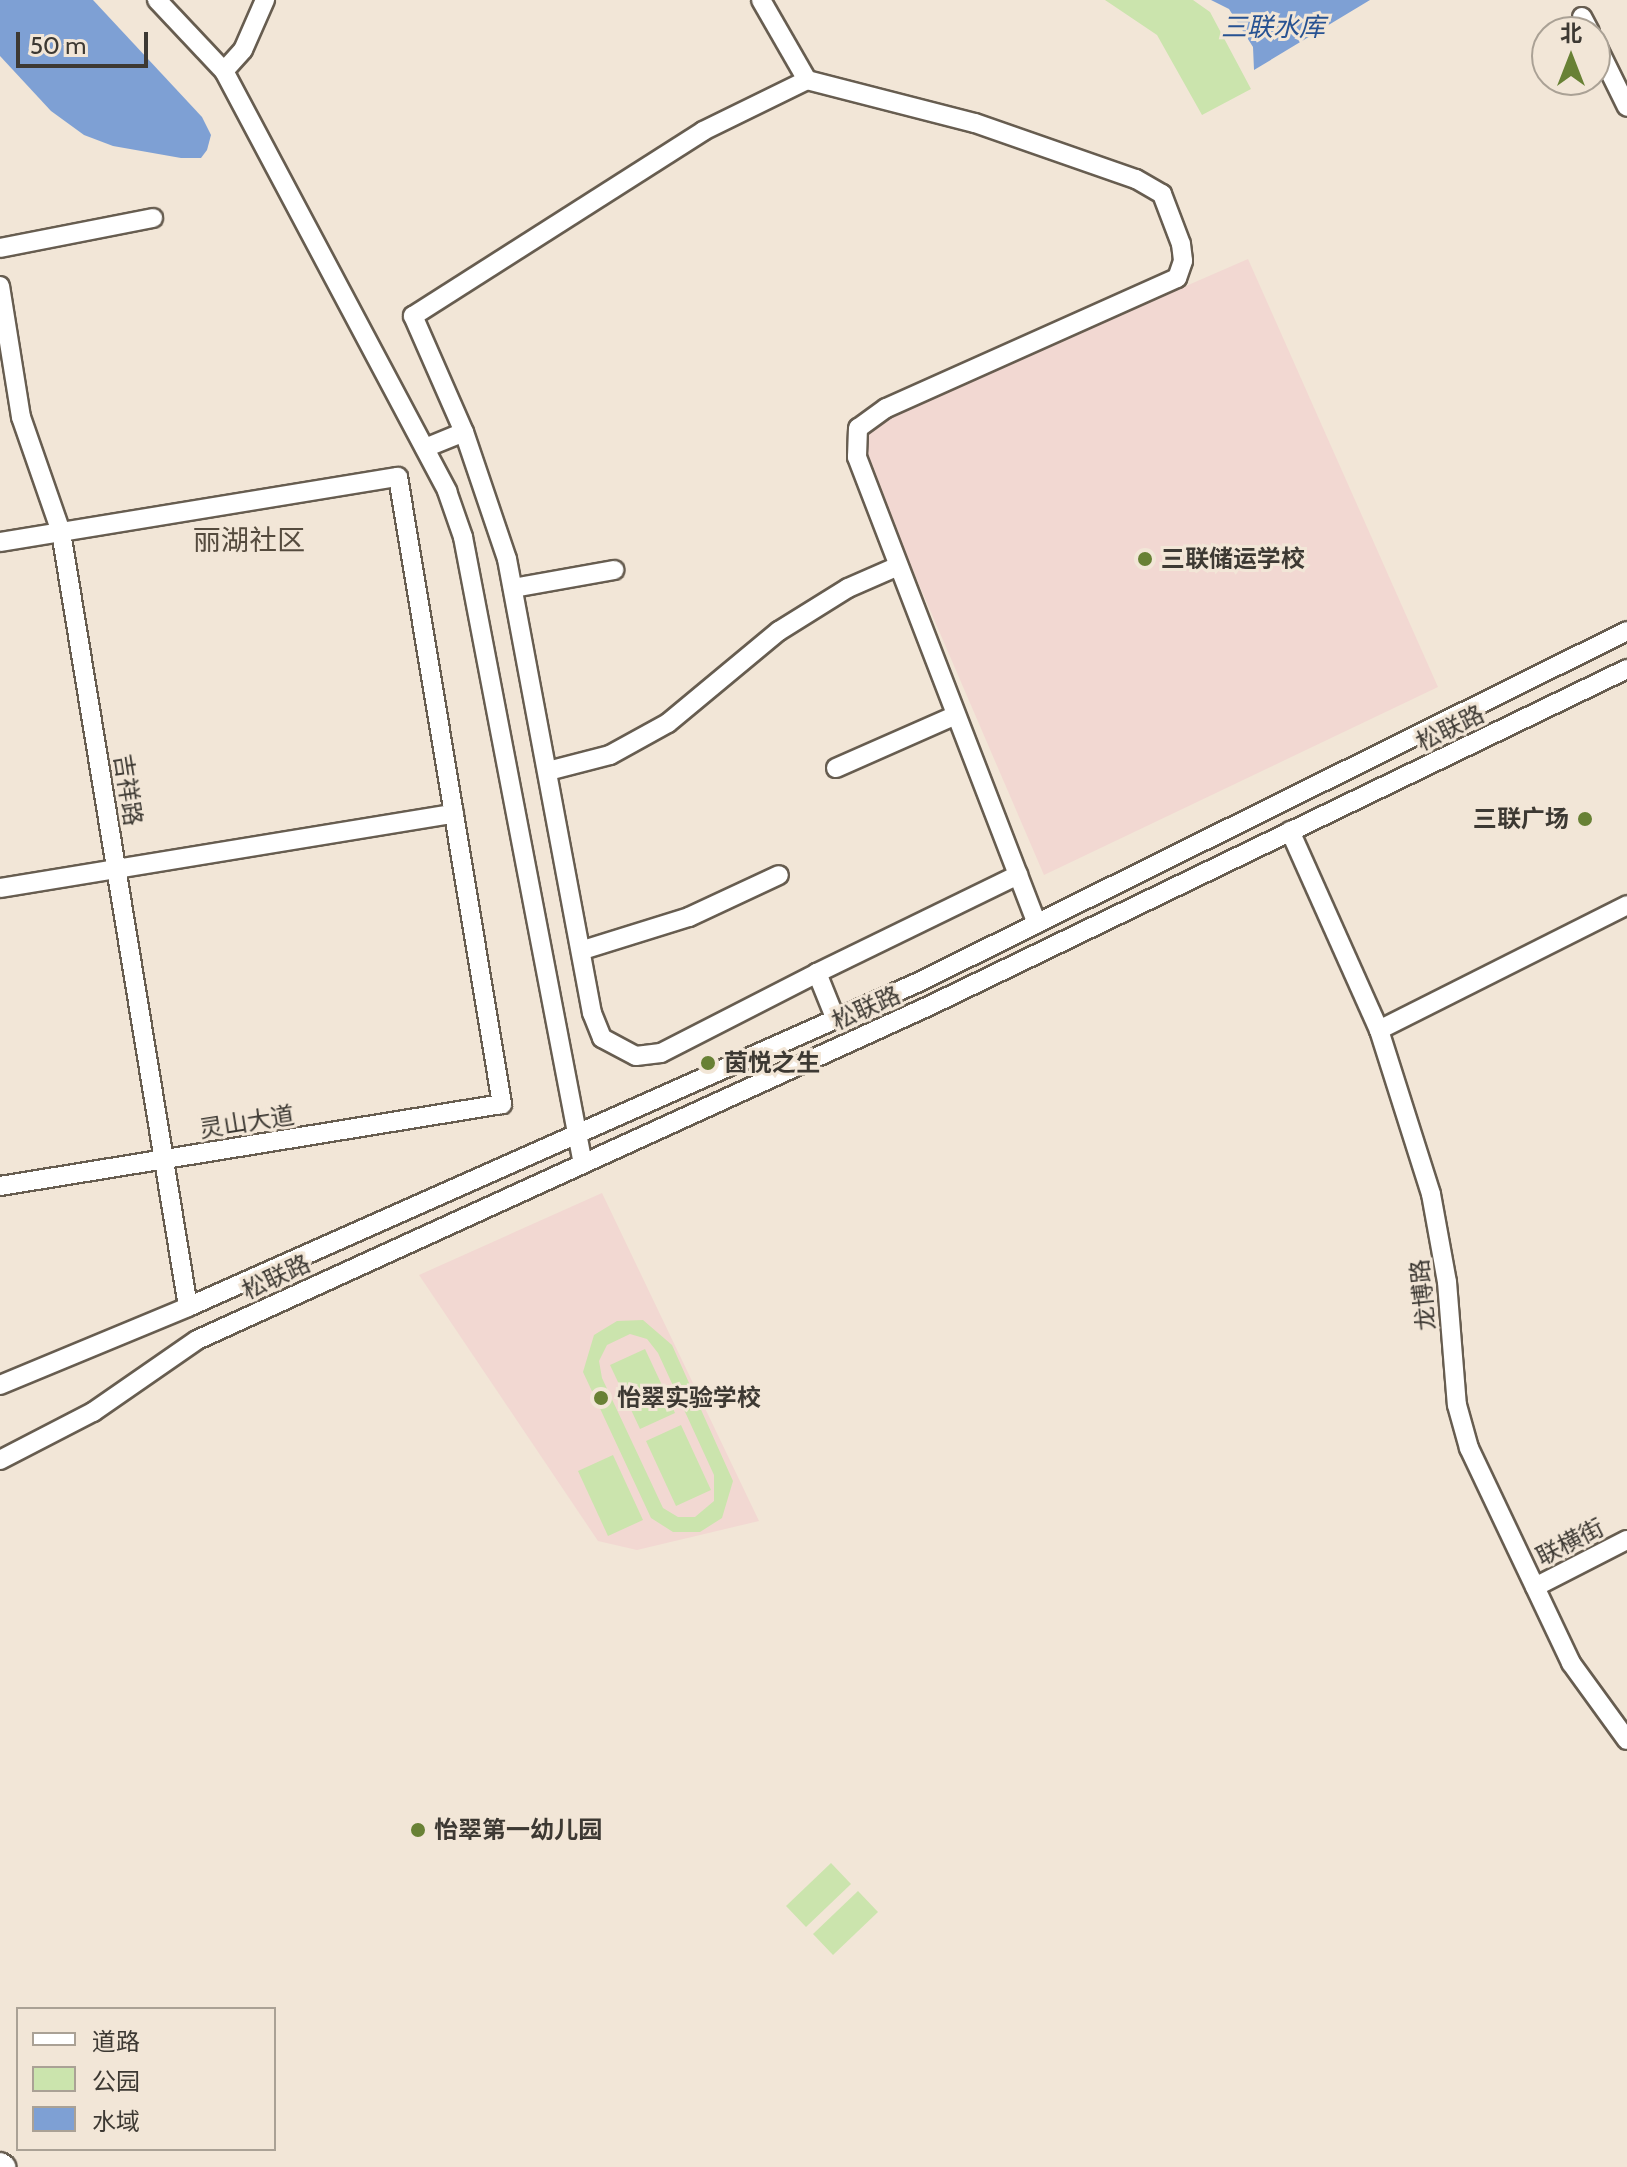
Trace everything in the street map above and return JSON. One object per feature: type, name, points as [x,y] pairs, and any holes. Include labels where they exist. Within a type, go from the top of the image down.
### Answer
[{"type":"street","points":[[157,0],[224,71],[425,448],[463,537],[583,1164]]},
{"type":"street","points":[[224,71],[243,50],[265,0]]},
{"type":"street","points":[[761,0],[807,80]]},
{"type":"street","points":[[1611,74],[1627,107]]},
{"type":"street","points":[[1018,875],[661,1053],[636,1056],[602,1038],[592,1013],[583,950],[513,588],[464,432],[413,316],[703,131],[807,80],[975,123],[1136,179],[1162,194],[1181,244],[1183,261],[1177,278],[886,408],[858,428],[857,457],[1037,924]]},
{"type":"street","points":[[0,248],[153,218]]},
{"type":"street","name":"吉祥路","points":[[0,286],[21,417],[61,532],[188,1307]]},
{"type":"street","points":[[425,448],[464,432]]},
{"type":"street","points":[[0,542],[398,477],[454,814],[0,888]]},
{"type":"street","points":[[548,771],[610,755],[668,723],[779,631],[848,588],[898,566]]},
{"type":"street","points":[[513,588],[614,570]]},
{"type":"street","name":"松联路","points":[[0,1385],[188,1307],[836,1020],[1037,924],[1627,631]]},
{"type":"street","name":"松联路","points":[[0,1460],[93,1412],[197,1340],[931,1005],[1627,669]]},
{"type":"street","points":[[836,768],[956,715]]},
{"type":"street","name":"灵山大道","points":[[0,1186],[502,1104],[454,814]]},
{"type":"street","name":"龙博路","points":[[1290,831],[1379,1030],[1438,1223],[1462,1428],[1571,1663],[1627,1740]]},
{"type":"street","points":[[583,950],[689,917],[779,875]]},
{"type":"street","points":[[1379,1030],[1625,912]]},
{"type":"street","points":[[817,973],[836,1020]]},
{"type":"street","name":"联横街","points":[[1535,1587],[1627,1540]]},
{"type":"shaded area","name":"三联储运学校","points":[[1248,259],[1438,687],[1044,875],[853,431]]},
{"type":"shaded area","name":"怡翠实验学校","points":[[602,1193],[759,1521],[637,1550],[598,1541],[419,1275]]},
{"type":"green space","points":[[1105,0],[1193,0],[1210,12],[1251,89],[1202,115],[1157,35]]},
{"type":"green space","points":[[643,1320],[672,1345],[733,1481],[722,1518],[700,1532],[673,1532],[651,1518],[583,1372],[594,1335],[617,1321]],"holes":[[[630,1334],[647,1339],[658,1353],[714,1475],[714,1501],[695,1517],[678,1517],[663,1508],[602,1378],[599,1361],[607,1345]]]},
{"type":"green space","points":[[645,1349],[675,1413],[640,1429],[610,1365]]},
{"type":"green space","points":[[681,1425],[711,1490],[676,1506],[646,1441]]},
{"type":"green space","points":[[613,1455],[643,1520],[608,1536],[578,1471]]},
{"type":"green space","points":[[831,1863],[851,1884],[806,1927],[786,1906]]},
{"type":"green space","points":[[858,1891],[878,1912],[833,1955],[813,1934]]},
{"type":"water","points":[[0,0],[93,0],[202,117],[211,135],[201,158],[181,158],[113,146],[84,135],[51,111],[0,56]]},
{"type":"water","name":"三联水库","points":[[1211,0],[1370,0],[1254,70],[1253,47],[1229,9]]},
{"type":"place","name":"三联储运学校","points":[[1145,559]]},
{"type":"place","name":"三联广场","points":[[1585,819]]},
{"type":"place","name":"茵悦之生","points":[[708,1063]]},
{"type":"place","name":"怡翠实验学校","points":[[601,1398]]},
{"type":"place","name":"怡翠第一幼儿园","points":[[418,1830]]},
{"type":"district","name":"丽湖社区","points":[[249,540]]}]
